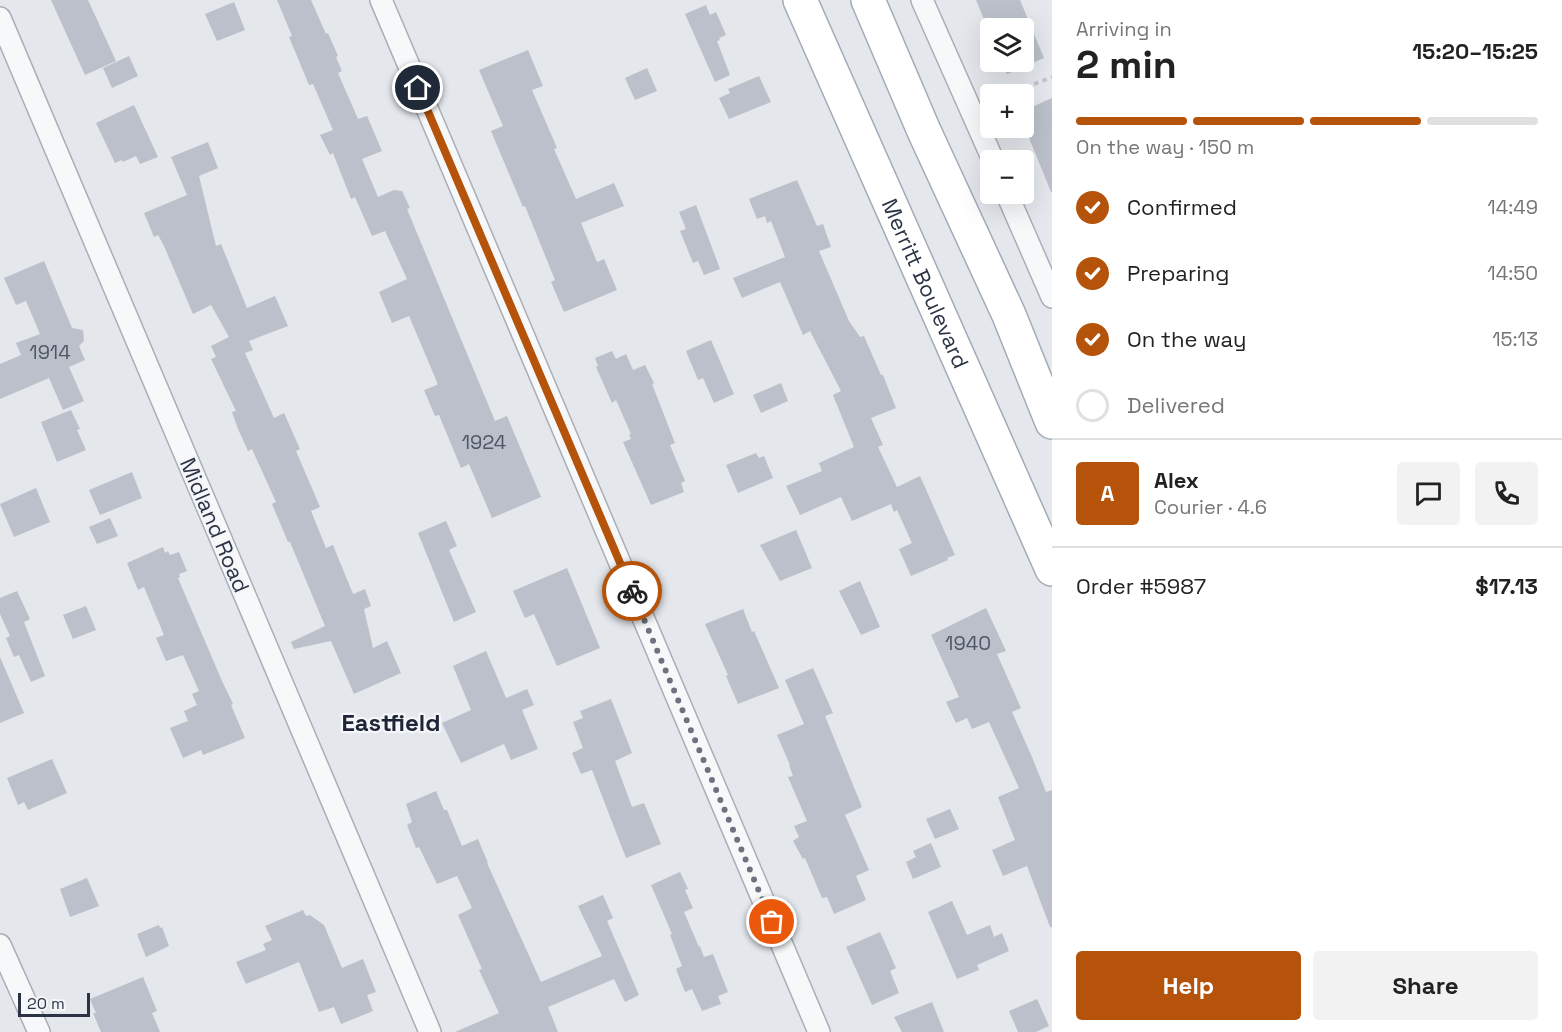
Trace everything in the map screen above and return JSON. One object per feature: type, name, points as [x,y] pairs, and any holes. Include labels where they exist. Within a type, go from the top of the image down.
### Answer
[{"type":"main road","name":"Merritt Boulevard","points":[[800,0],[1052,569]]},
{"type":"main road","points":[[868,0],[924,131],[1009,315],[1052,422]]},
{"type":"street","points":[[381,0],[819,1032]]},
{"type":"street","points":[[922,0],[989,150]]},
{"type":"street","name":"Midland Road","points":[[0,18],[430,1032]]},
{"type":"street","points":[[1011,204],[1052,297]]},
{"type":"street","points":[[0,945],[39,1032]]},
{"type":"path","points":[[1033,84],[1052,76]]},
{"type":"building","points":[[51,0],[88,0],[116,61],[85,75]]},
{"type":"building","points":[[277,0],[311,0],[338,56],[336,57],[342,71],[338,73],[358,119],[367,116],[382,151],[362,159],[378,197],[394,190],[402,191],[410,208],[407,209],[495,421],[507,416],[541,497],[492,518],[469,464],[461,468],[439,415],[435,416],[424,390],[437,385],[437,382],[409,316],[392,323],[379,292],[407,279],[385,231],[372,236],[355,197],[351,199],[333,153],[330,155],[320,135],[333,130],[313,84],[309,85],[289,37],[292,36]]},
{"type":"building","points":[[976,0],[1020,0],[1027,18],[983,18]]},
{"type":"building","points":[[234,2],[245,30],[217,41],[205,14]]},
{"type":"building","points":[[706,5],[710,15],[716,12],[726,35],[717,41],[730,75],[715,82],[685,14]]},
{"type":"building","points":[[1034,34],[1044,58],[1034,62]]},
{"type":"building","points":[[528,50],[543,86],[532,90],[576,199],[614,183],[624,206],[581,223],[597,262],[604,259],[617,290],[564,312],[551,282],[555,280],[491,131],[503,126],[479,70]]},
{"type":"building","points":[[129,56],[138,76],[112,88],[103,68]]},
{"type":"building","points":[[647,68],[657,91],[635,100],[625,78]]},
{"type":"building","points":[[759,76],[771,102],[729,119],[719,98],[730,93],[728,89]]},
{"type":"building","points":[[1052,98],[1052,192],[1029,138],[1034,138],[1034,106]]},
{"type":"building","points":[[134,105],[158,157],[140,164],[136,156],[115,163],[96,123]]},
{"type":"building","points":[[208,142],[218,168],[199,176],[216,246],[221,244],[247,308],[275,296],[288,326],[249,341],[253,350],[245,353],[274,418],[284,413],[300,449],[296,451],[320,507],[311,511],[326,548],[333,545],[353,594],[365,589],[371,606],[364,609],[373,648],[387,641],[401,673],[354,694],[331,641],[294,649],[291,642],[325,626],[272,504],[276,502],[252,449],[248,451],[238,429],[232,412],[236,411],[211,359],[216,357],[211,346],[229,337],[211,305],[193,314],[164,246],[158,235],[154,237],[144,213],[187,195],[171,157]]},
{"type":"building","points":[[797,180],[817,226],[823,224],[831,247],[819,251],[849,321],[860,337],[864,336],[896,408],[871,418],[883,445],[878,447],[897,487],[920,476],[955,555],[911,576],[899,549],[912,543],[897,510],[894,512],[891,504],[852,521],[841,497],[800,515],[786,486],[822,471],[819,463],[854,447],[833,395],[841,391],[810,331],[803,335],[780,282],[742,298],[733,278],[785,257],[771,221],[767,223],[765,216],[757,219],[749,199]]},
{"type":"building","points":[[696,205],[720,269],[704,275],[698,261],[693,263],[680,231],[686,229],[679,212]]},
{"type":"building","points":[[44,261],[72,328],[83,330],[84,341],[79,346],[85,360],[69,367],[84,401],[63,410],[49,378],[0,399],[0,364],[21,355],[16,343],[40,334],[26,301],[16,305],[4,278]]},
{"type":"building","points":[[711,340],[734,394],[714,403],[703,378],[698,380],[686,351]]},
{"type":"building","points":[[612,351],[616,359],[626,354],[633,370],[645,365],[654,383],[652,384],[675,443],[670,445],[685,481],[681,483],[684,492],[651,505],[623,442],[631,439],[629,435],[631,434],[616,400],[612,403],[596,367],[598,366],[595,358]]},
{"type":"building","points":[[781,383],[788,401],[761,413],[753,395]]},
{"type":"building","points":[[71,410],[86,450],[57,462],[41,422]]},
{"type":"building","points":[[756,453],[759,458],[764,456],[773,478],[738,493],[726,465]]},
{"type":"building","points":[[132,472],[142,498],[100,515],[89,490]]},
{"type":"building","points":[[36,488],[50,522],[14,537],[0,504]]},
{"type":"building","points":[[110,518],[118,536],[97,544],[89,527]]},
{"type":"building","points":[[446,521],[457,546],[449,550],[476,612],[454,622],[418,533]]},
{"type":"building","points":[[796,530],[812,568],[780,581],[760,545]]},
{"type":"building","points":[[163,547],[165,553],[168,551],[170,555],[179,552],[187,571],[179,574],[178,578],[233,704],[231,705],[245,738],[203,755],[201,750],[183,758],[170,728],[188,721],[184,711],[197,705],[192,694],[199,691],[183,655],[166,661],[156,638],[164,635],[144,587],[138,590],[127,563]]},
{"type":"building","points":[[567,568],[600,648],[557,666],[534,614],[525,618],[513,591]]},
{"type":"building","points":[[860,581],[880,627],[861,635],[839,591]]},
{"type":"building","points":[[17,591],[30,619],[24,622],[45,676],[31,682],[19,655],[14,657],[6,638],[10,636],[0,614],[0,598]]},
{"type":"building","points":[[86,606],[96,630],[73,639],[63,615]]},
{"type":"building","points":[[986,608],[1006,651],[997,654],[1021,708],[1012,712],[1046,792],[1052,790],[1052,927],[1050,927],[1027,866],[1003,876],[992,850],[1015,840],[998,797],[1019,788],[989,722],[972,729],[967,718],[956,723],[946,702],[959,697],[931,635]]},
{"type":"building","points":[[743,609],[779,688],[738,704],[726,676],[728,675],[705,624]]},
{"type":"building","points":[[486,651],[506,698],[527,689],[534,705],[522,710],[538,749],[511,760],[504,744],[461,763],[442,723],[471,710],[453,666]]},
{"type":"building","points":[[0,657],[24,713],[0,723]]},
{"type":"building","points":[[813,668],[833,713],[825,716],[862,807],[845,815],[869,870],[856,876],[866,900],[834,914],[827,897],[822,898],[805,858],[803,859],[793,841],[799,837],[794,826],[807,821],[788,777],[793,776],[777,735],[804,724],[785,680]]},
{"type":"building","points":[[611,699],[632,753],[615,761],[632,807],[644,803],[661,844],[626,858],[592,770],[581,774],[572,753],[583,748],[573,722],[583,718],[580,711]]},
{"type":"building","points":[[52,759],[67,793],[28,810],[24,802],[18,805],[7,778]]},
{"type":"building","points":[[436,791],[444,810],[447,810],[462,846],[478,839],[541,982],[602,956],[578,906],[603,895],[613,918],[607,921],[639,995],[625,1002],[614,979],[548,1007],[558,1032],[455,1032],[499,1013],[479,970],[482,969],[458,915],[472,908],[457,876],[437,884],[419,847],[416,848],[407,825],[412,822],[406,804]]},
{"type":"building","points":[[950,809],[959,829],[935,839],[926,819]]},
{"type":"building","points":[[931,843],[941,867],[913,879],[906,862],[916,857],[913,851]]},
{"type":"building","points":[[680,872],[693,908],[684,912],[704,957],[713,954],[728,992],[718,996],[721,1004],[702,1011],[692,989],[685,992],[676,969],[682,966],[670,935],[672,934],[651,885]]},
{"type":"building","points":[[87,878],[99,906],[70,917],[60,889]]},
{"type":"building","points":[[952,901],[967,935],[990,925],[994,937],[1002,933],[1009,951],[977,965],[979,970],[957,979],[928,912]]},
{"type":"building","points":[[303,910],[306,916],[310,915],[324,925],[342,968],[363,959],[376,992],[367,995],[373,1011],[341,1024],[334,1007],[319,1012],[299,962],[246,984],[236,962],[266,950],[263,944],[272,940],[265,926]]},
{"type":"building","points":[[159,925],[160,928],[162,927],[169,946],[146,957],[137,934]]},
{"type":"building","points":[[880,932],[896,968],[890,971],[899,993],[872,1005],[846,947]]},
{"type":"building","points":[[143,977],[157,1011],[152,1013],[160,1032],[101,1032],[90,999]]},
{"type":"building","points":[[1037,999],[1049,1026],[1036,1032],[1018,1032],[1009,1011]]},
{"type":"building","points":[[932,1002],[944,1032],[902,1032],[894,1017]]},
{"type":"way so far","points":[[632,591],[772,922]]},
{"type":"district","name":"Eastfield","points":[[391,722]]},
{"type":"route","points":[[418,88],[632,591]]}]
